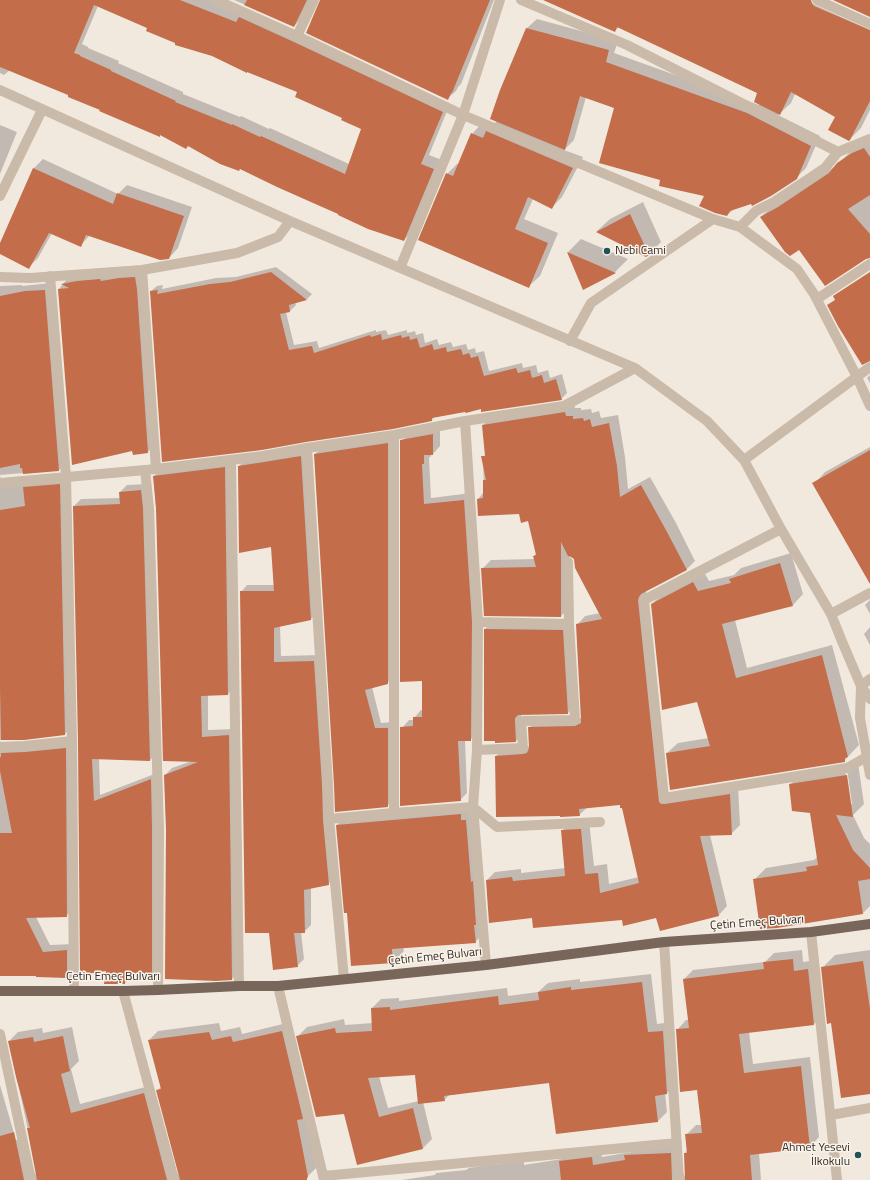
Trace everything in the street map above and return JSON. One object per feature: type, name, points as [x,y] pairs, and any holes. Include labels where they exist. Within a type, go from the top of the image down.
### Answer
[{"type":"main road","name":"Çetin Emeç Bulvarı","points":[[0,991],[123,991],[239,986],[278,986],[486,965],[664,942],[811,932],[870,924]]},
{"type":"street","points":[[216,0],[297,36],[463,115],[713,219],[740,228],[797,269],[817,299],[857,377],[870,406]]},
{"type":"street","points":[[297,36],[314,0]]},
{"type":"street","points":[[400,268],[463,115],[500,0]]},
{"type":"street","points":[[521,0],[627,45],[838,152]]},
{"type":"street","points":[[817,0],[870,24]]},
{"type":"street","points":[[0,90],[290,221],[635,368],[708,421],[744,460],[781,529],[831,614],[861,686],[870,699]]},
{"type":"street","points":[[0,196],[42,110]]},
{"type":"street","points":[[740,228],[756,211],[774,202],[825,168],[838,152],[870,138]]},
{"type":"street","points":[[570,341],[591,303],[713,219]]},
{"type":"street","points":[[0,277],[30,278],[142,270],[237,253],[278,237],[290,221]]},
{"type":"street","points":[[817,299],[870,264]]},
{"type":"street","points":[[142,270],[156,469]]},
{"type":"street","points":[[50,276],[66,477],[72,741],[74,991]]},
{"type":"street","points":[[744,460],[870,367]]},
{"type":"street","points":[[0,483],[156,469],[263,456],[307,448],[394,436],[465,421],[564,406],[635,368]]},
{"type":"street","points":[[465,421],[478,622],[477,750],[473,808],[486,965]]},
{"type":"street","points":[[394,436],[394,813]]},
{"type":"street","points":[[307,448],[329,819],[344,979]]},
{"type":"street","points":[[231,460],[239,986]]},
{"type":"street","points":[[145,470],[149,516],[159,829],[158,990]]},
{"type":"street","points":[[781,529],[644,600],[664,798],[848,768],[868,757]]},
{"type":"street","points":[[477,750],[523,748],[521,721],[575,720],[569,624],[568,562]]},
{"type":"street","points":[[831,614],[870,593]]},
{"type":"street","points":[[478,622],[569,624]]},
{"type":"street","points":[[861,686],[870,679]]},
{"type":"street","points":[[861,686],[860,718],[870,775]]},
{"type":"street","points":[[0,747],[72,741]]},
{"type":"street","points":[[329,819],[473,808],[497,827],[600,822]]},
{"type":"street","points":[[811,932],[837,1180]]},
{"type":"street","points":[[664,942],[679,1180]]},
{"type":"street","points":[[278,986],[324,1178],[677,1143]]},
{"type":"street","points":[[123,991],[174,1180]]},
{"type":"street","points":[[0,1034],[31,1180]]},
{"type":"street","points":[[831,1115],[870,1108]]},
{"type":"building","points":[[0,0],[180,0],[236,22],[239,17],[443,112],[421,164],[434,169],[404,241],[368,229],[240,169],[239,171],[220,164],[188,146],[186,149],[160,135],[160,137],[68,97],[68,95],[0,67]],"holes":[[[94,5],[147,28],[146,31],[175,43],[175,45],[212,56],[247,73],[297,92],[295,97],[342,118],[341,120],[361,129],[345,174],[261,136],[260,137],[232,124],[175,102],[176,101],[74,53]]]},
{"type":"building","points":[[247,0],[307,0],[294,27],[244,5]]},
{"type":"building","points":[[320,0],[490,0],[448,100],[306,33]]},
{"type":"building","points":[[543,0],[811,0],[814,6],[870,30],[870,101],[849,141],[828,130],[835,117],[791,92],[780,115],[754,102],[757,93],[617,27],[615,32]]},
{"type":"building","points":[[833,0],[870,0],[870,17]]},
{"type":"building","points":[[526,28],[609,50],[606,62],[747,113],[811,146],[797,179],[771,196],[752,206],[751,204],[730,211],[727,216],[715,213],[699,206],[704,196],[659,186],[660,180],[599,163],[614,108],[580,96],[565,150],[490,119],[500,90]]},
{"type":"building","points":[[486,131],[573,168],[552,209],[528,197],[515,229],[548,243],[529,288],[418,240],[446,173],[453,176],[471,133],[483,138]]},
{"type":"building","points":[[864,148],[870,157],[870,195],[848,209],[870,234],[870,258],[866,259],[825,286],[799,250],[790,256],[785,252],[760,217],[778,207],[829,173],[837,163],[852,153]]},
{"type":"building","points":[[33,168],[113,204],[117,193],[184,216],[169,259],[160,260],[86,235],[81,247],[49,233],[29,269],[0,254],[0,243]]},
{"type":"building","points":[[630,214],[649,255],[646,257],[596,232]]},
{"type":"building","points":[[567,252],[616,273],[583,290]]},
{"type":"building","points":[[271,272],[307,300],[289,305],[290,312],[280,314],[289,350],[312,346],[314,353],[370,335],[371,337],[381,334],[382,340],[401,335],[402,338],[409,336],[410,340],[417,338],[420,348],[432,344],[434,350],[446,347],[447,352],[461,349],[463,355],[469,353],[471,358],[478,356],[484,376],[516,368],[518,373],[530,370],[532,378],[542,375],[544,383],[556,379],[562,400],[481,412],[481,409],[466,413],[432,418],[432,421],[393,429],[262,450],[162,462],[150,291],[158,290],[157,294],[210,284],[230,282]]},
{"type":"building","points":[[870,272],[870,361],[862,365],[827,305],[835,300],[833,296]]},
{"type":"building","points":[[135,277],[148,453],[133,455],[132,451],[72,465],[58,289],[69,288],[61,284],[77,281],[100,279],[101,281]]},
{"type":"building","points":[[45,290],[59,471],[23,474],[20,464],[0,468],[0,296],[25,291]]},
{"type":"building","points":[[565,412],[566,416],[573,416],[573,419],[583,418],[584,421],[590,419],[592,427],[609,423],[617,466],[620,497],[641,485],[687,570],[641,594],[638,600],[659,802],[661,804],[665,804],[730,794],[732,835],[700,836],[719,916],[660,931],[656,918],[623,926],[622,920],[533,928],[532,918],[489,923],[486,880],[512,877],[513,881],[565,876],[561,830],[581,829],[585,874],[598,873],[600,893],[639,883],[622,808],[620,808],[620,805],[579,809],[580,816],[496,817],[495,756],[527,753],[529,748],[528,727],[575,726],[581,723],[576,624],[602,619],[575,568],[574,559],[568,556],[561,542],[561,617],[484,616],[481,568],[536,567],[533,556],[536,555],[528,521],[521,523],[519,514],[478,516],[477,499],[483,498],[483,480],[486,480],[481,456],[485,456],[482,425]]},
{"type":"building","points":[[433,434],[433,455],[424,455],[424,464],[422,464],[424,504],[464,500],[472,622],[471,741],[458,741],[461,801],[400,806],[400,727],[413,726],[413,717],[422,717],[422,681],[400,682],[400,440]]},
{"type":"building","points":[[388,443],[388,684],[365,690],[375,728],[388,728],[388,807],[335,812],[314,454]]},
{"type":"building","points":[[870,450],[870,584],[812,483]]},
{"type":"building","points":[[301,456],[311,620],[274,628],[274,662],[314,661],[323,820],[329,885],[304,890],[305,933],[294,933],[298,967],[273,970],[269,933],[245,933],[240,591],[274,591],[271,547],[239,553],[238,466]]},
{"type":"building","points":[[225,467],[228,695],[201,696],[202,737],[229,735],[232,980],[216,981],[165,979],[166,829],[164,775],[198,762],[163,761],[156,508],[153,476]]},
{"type":"building","points":[[60,484],[65,735],[24,740],[1,740],[0,510],[25,506],[23,487]]},
{"type":"building","points":[[141,490],[143,508],[150,761],[92,759],[94,801],[151,779],[152,978],[125,973],[125,984],[104,984],[106,971],[80,975],[78,741],[73,506],[120,504],[119,492]]},
{"type":"building","points":[[780,563],[793,606],[722,624],[736,678],[822,655],[848,757],[845,758],[845,762],[670,790],[666,753],[710,746],[697,702],[662,710],[651,604],[693,582],[698,591],[731,583],[729,579]]},
{"type":"building","points":[[484,629],[563,630],[568,714],[518,715],[515,718],[516,742],[495,743],[495,741],[484,741]]},
{"type":"building","points":[[66,748],[67,917],[26,918],[43,952],[67,950],[67,978],[0,976],[0,833],[12,833],[0,771],[1,753]]},
{"type":"building","points":[[847,775],[853,817],[836,815],[853,850],[870,868],[870,879],[858,881],[863,914],[777,928],[760,929],[753,879],[807,871],[806,867],[818,865],[810,813],[792,811],[789,784]]},
{"type":"building","points":[[461,814],[461,820],[466,820],[471,882],[473,881],[476,943],[392,949],[393,963],[351,966],[347,913],[344,913],[336,825]]},
{"type":"building","points":[[793,959],[794,971],[808,969],[814,1025],[739,1034],[744,1073],[801,1066],[810,1148],[750,1155],[752,1180],[685,1180],[684,1153],[687,1153],[685,1134],[702,1133],[697,1090],[680,1092],[676,1029],[689,1028],[683,979],[764,969],[763,962]]},
{"type":"building","points":[[863,961],[870,1009],[870,1094],[841,1098],[831,1023],[827,1024],[821,967]]},
{"type":"building","points":[[642,982],[648,1032],[663,1031],[667,1094],[655,1096],[658,1122],[556,1134],[549,1083],[444,1096],[445,1101],[418,1104],[415,1075],[368,1078],[379,1117],[413,1108],[423,1149],[357,1165],[344,1114],[316,1117],[296,1036],[335,1028],[336,1033],[372,1031],[371,1008],[390,1007],[390,1010],[498,996],[499,1005],[539,1000],[538,992],[571,987],[571,990]]},
{"type":"building","points":[[282,1031],[303,1119],[297,1120],[308,1177],[307,1180],[180,1180],[156,1090],[161,1089],[148,1040],[209,1032],[212,1040],[231,1036],[233,1042]]},
{"type":"building","points":[[63,1036],[70,1071],[61,1074],[71,1113],[144,1093],[167,1180],[37,1180],[27,1128],[30,1128],[8,1041],[33,1037],[34,1042]]},
{"type":"building","points":[[14,1132],[24,1180],[0,1180],[0,1136]]},
{"type":"building","points":[[671,1153],[672,1180],[561,1180],[559,1161],[592,1157],[593,1165],[625,1160],[624,1155]]},
{"type":"place","name":"Nebi Cami","points":[[607,251]]},
{"type":"place","name":"Ahmet Yesevi İlkokulu","points":[[858,1155]]}]
